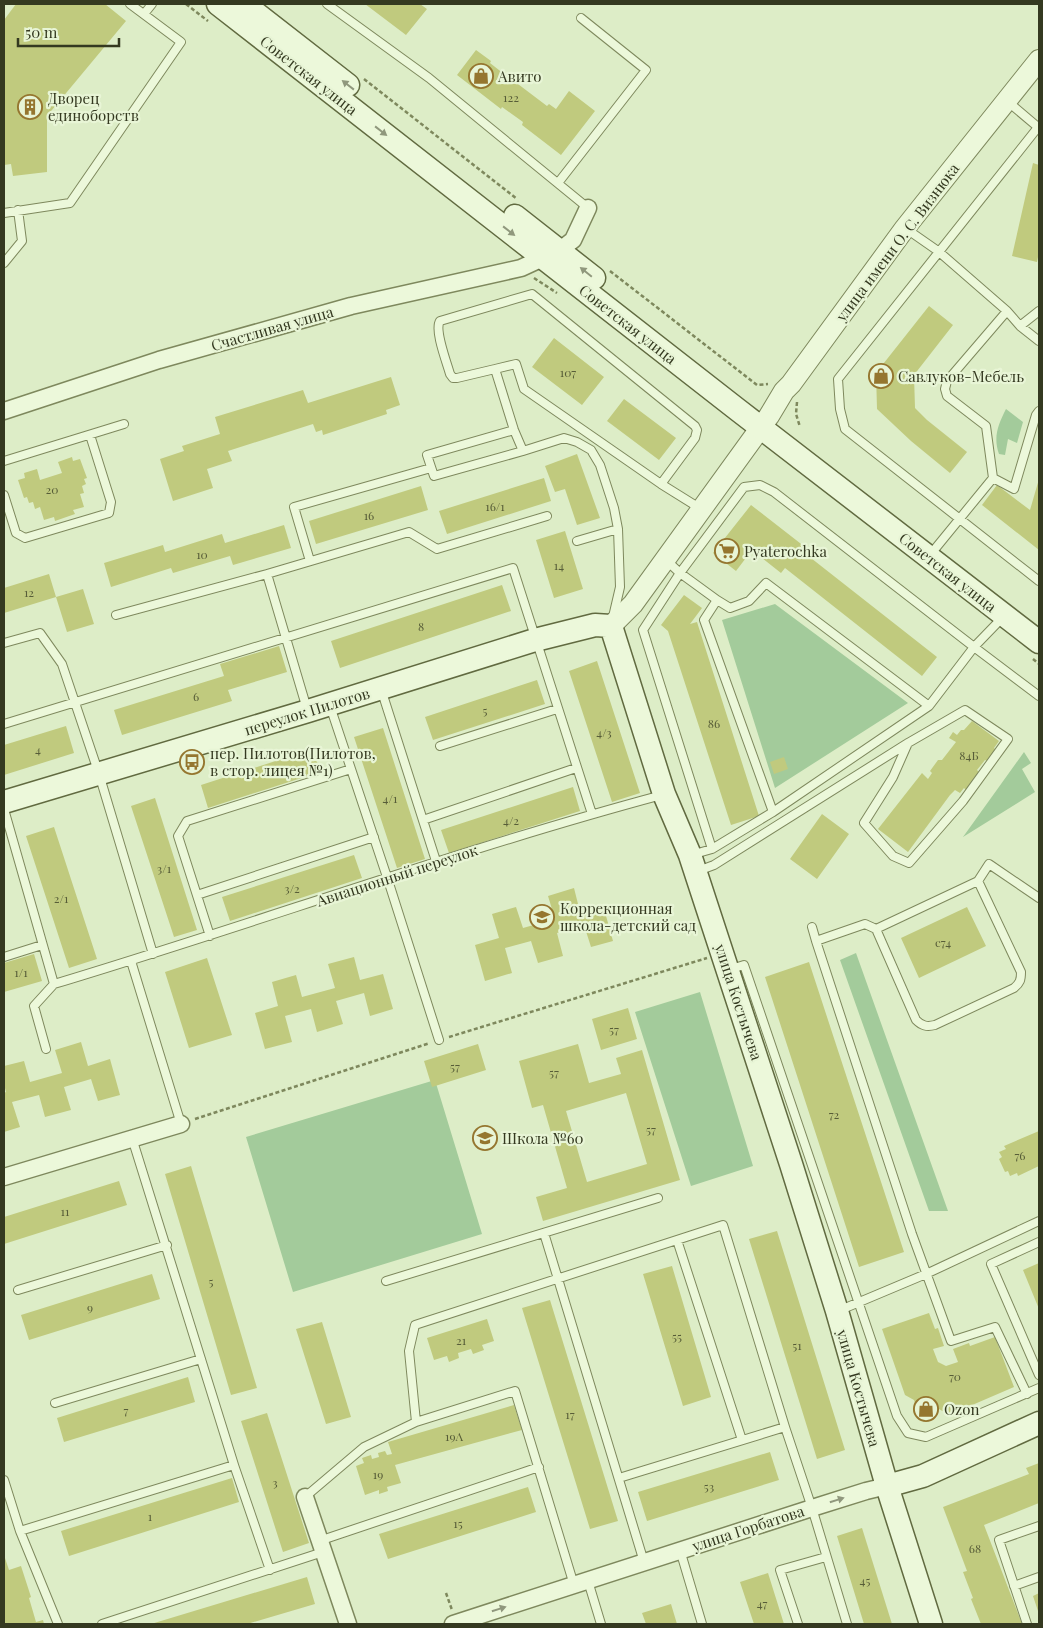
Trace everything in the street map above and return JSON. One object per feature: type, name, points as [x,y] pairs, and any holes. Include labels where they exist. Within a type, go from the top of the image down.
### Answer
[{"type":"main road","name":"Советская улица","points":[[218,4],[551,254],[765,422],[933,550],[1039,624]]},
{"type":"main road","name":"Советская улица","points":[[255,9],[551,254]]},
{"type":"main road","name":"Советская улица","points":[[933,550],[1005,616],[1039,642]]},
{"type":"main road","name":"переулок Пилотов","points":[[4,802],[318,708],[535,640],[595,625],[611,626]]},
{"type":"main road","name":"улица Костычева","points":[[611,626],[664,794],[693,863],[726,962],[837,1311],[931,1624]]},
{"type":"main road","name":"улица Горбатова","points":[[888,1486],[923,1476],[1039,1424]]},
{"type":"street","name":"улица имени О. С. Визнюка","points":[[611,626],[633,604],[765,422],[784,390],[791,384],[905,228],[1039,60]]},
{"type":"street","points":[[551,254],[573,240],[588,208]]},
{"type":"street","name":"Счастливая улица","points":[[4,411],[159,360],[351,306],[521,268],[551,254]]},
{"type":"street","points":[[4,1177],[181,1124]]},
{"type":"street","name":"улица Горбатова","points":[[453,1624],[812,1508],[888,1486]]},
{"type":"street","points":[[305,1497],[348,1624]]},
{"type":"lane","points":[[4,212],[70,203],[181,42],[130,4]]},
{"type":"lane","points":[[144,14],[152,4]]},
{"type":"lane","points":[[327,4],[429,78],[588,208]]},
{"type":"lane","points":[[558,183],[646,70],[581,18]]},
{"type":"lane","points":[[1007,101],[1039,127],[938,251],[838,379],[845,429],[1039,581]]},
{"type":"lane","points":[[4,263],[22,241],[18,210]]},
{"type":"lane","points":[[905,228],[938,251],[1039,341]]},
{"type":"lane","points":[[661,484],[694,438],[697,430],[695,426],[532,294],[440,321],[438,324],[440,336],[452,378],[516,364],[524,389],[661,484],[701,509]]},
{"type":"lane","points":[[933,550],[993,478],[986,426],[947,396],[945,389],[947,381],[1007,311]]},
{"type":"lane","points":[[1020,326],[1039,311]]},
{"type":"lane","points":[[496,369],[514,430],[523,451]]},
{"type":"lane","points":[[993,478],[1014,489],[1036,415],[1039,411]]},
{"type":"lane","points":[[4,461],[124,424]]},
{"type":"lane","points":[[514,430],[427,455],[434,476],[564,438],[577,442],[591,450],[600,465],[614,508],[618,529],[620,587],[611,626]]},
{"type":"lane","points":[[4,496],[16,533],[25,538],[109,513],[111,502],[90,435]]},
{"type":"lane","points":[[310,561],[294,507],[431,468]]},
{"type":"lane","points":[[712,849],[643,630],[680,573],[744,487],[760,485],[774,492],[1039,696]]},
{"type":"lane","points":[[116,615],[267,574],[409,532],[437,549],[547,516]]},
{"type":"lane","points":[[577,541],[618,529]]},
{"type":"lane","points":[[664,559],[680,573],[730,608],[749,601],[766,582],[929,706]]},
{"type":"lane","points":[[4,724],[513,568],[592,814]]},
{"type":"lane","points":[[267,574],[286,638],[318,708],[351,769],[439,1040]]},
{"type":"lane","points":[[717,600],[704,620],[773,812]]},
{"type":"lane","points":[[693,863],[712,849],[773,812],[929,706],[974,647],[1005,616]]},
{"type":"lane","points":[[4,643],[40,633],[62,664],[154,954]]},
{"type":"lane","points":[[380,687],[436,861]]},
{"type":"lane","points":[[440,746],[557,709]]},
{"type":"lane","points":[[693,863],[714,865],[908,743],[965,710],[1008,738],[963,801],[909,863],[893,856],[864,823],[893,777],[908,743]]},
{"type":"lane","points":[[423,820],[576,768]]},
{"type":"lane","points":[[210,936],[178,836],[187,821],[351,769]]},
{"type":"lane","name":"Авиационный переулок","points":[[54,984],[210,936],[436,861],[664,794]]},
{"type":"lane","points":[[4,809],[54,984],[34,1006],[46,1049]]},
{"type":"lane","points":[[196,896],[374,837]]},
{"type":"lane","points":[[876,929],[978,881],[988,864],[1039,898]]},
{"type":"lane","points":[[816,942],[865,924],[876,929],[916,1020],[922,1025],[935,1025],[1019,984],[1021,972],[978,881]]},
{"type":"lane","points":[[812,927],[926,1274],[951,1341],[995,1327],[1027,1394]]},
{"type":"lane","points":[[4,957],[42,945]]},
{"type":"lane","points":[[130,961],[181,1124]]},
{"type":"lane","points":[[726,962],[744,965],[897,1416],[908,1433],[926,1436],[1039,1388]]},
{"type":"lane","points":[[132,1138],[234,1465],[270,1570]]},
{"type":"lane","points":[[386,1281],[658,1198]]},
{"type":"lane","points":[[837,1311],[926,1274],[1039,1221]]},
{"type":"lane","points":[[416,1422],[409,1351],[415,1325],[723,1225],[847,1624]]},
{"type":"lane","points":[[544,1233],[644,1562]]},
{"type":"lane","points":[[678,1240],[742,1440]]},
{"type":"lane","points":[[1039,1242],[992,1264],[1039,1375]]},
{"type":"lane","points":[[18,1290],[166,1245]]},
{"type":"lane","points":[[55,1403],[201,1359]]},
{"type":"lane","points":[[305,1497],[364,1447],[416,1422],[515,1390],[539,1467],[581,1583],[601,1624]]},
{"type":"lane","points":[[619,1478],[785,1427]]},
{"type":"lane","points":[[20,1531],[234,1465]]},
{"type":"lane","points":[[102,1624],[270,1570],[321,1547],[539,1467]]},
{"type":"lane","points":[[4,1480],[20,1531],[58,1624]]},
{"type":"lane","points":[[1027,1624],[999,1540],[1039,1526]]},
{"type":"lane","points":[[680,1550],[702,1624]]},
{"type":"lane","points":[[798,1624],[780,1570],[826,1557]]},
{"type":"lane","points":[[1014,1586],[1039,1577]]},
{"type":"path","points":[[181,1124],[439,1040],[726,962]]},
{"type":"green space","points":[[1006,409],[1023,422],[1017,443],[1008,439],[1005,455],[999,454],[996,437]]},
{"type":"green space","points":[[775,604],[908,703],[775,788],[722,620]]},
{"type":"green space","points":[[1024,752],[1031,763],[1022,769],[1035,792],[963,837]]},
{"type":"green space","points":[[856,953],[948,1211],[929,1211],[840,960]]},
{"type":"green space","points":[[700,992],[753,1166],[691,1186],[635,1012]]},
{"type":"green space","points":[[435,1080],[482,1234],[293,1292],[246,1137]]},
{"type":"building","points":[[16,4],[105,4],[126,21],[47,116],[47,172],[13,176],[11,164],[4,165],[4,20]]},
{"type":"building","points":[[365,4],[420,4],[427,9],[406,35]]},
{"type":"building","points":[[476,50],[491,61],[490,63],[504,74],[505,72],[511,76],[510,78],[547,106],[549,104],[556,109],[569,91],[595,111],[561,155],[522,125],[523,122],[502,107],[501,109],[457,75]]},
{"type":"building","points":[[1033,163],[1039,165],[1039,252],[1037,262],[1012,256]]},
{"type":"building","points":[[929,306],[953,325],[914,375],[915,408],[967,452],[950,473],[911,441],[877,409],[876,373]]},
{"type":"building","points":[[554,338],[604,377],[582,405],[532,367]]},
{"type":"building","points":[[391,377],[400,405],[386,410],[387,414],[323,435],[322,430],[316,432],[313,424],[228,451],[232,461],[207,469],[213,488],[173,501],[160,459],[184,451],[182,446],[220,434],[215,417],[303,390],[308,403]]},
{"type":"building","points":[[624,399],[676,438],[659,460],[607,421]]},
{"type":"building","points":[[577,454],[600,518],[577,525],[565,489],[555,492],[545,466]]},
{"type":"building","points":[[72,457],[73,461],[80,459],[87,478],[84,479],[86,484],[82,486],[84,493],[80,494],[84,507],[73,510],[75,514],[55,521],[54,517],[44,520],[40,507],[35,509],[33,502],[29,503],[27,497],[24,498],[18,480],[25,478],[24,473],[37,469],[40,480],[62,473],[58,462]]},
{"type":"building","points":[[544,478],[551,501],[447,534],[439,511]]},
{"type":"building","points":[[1039,479],[1039,550],[982,505],[997,485],[1030,510]]},
{"type":"building","points":[[421,486],[428,510],[316,544],[309,521]]},
{"type":"building","points":[[751,505],[805,547],[802,551],[937,657],[922,676],[785,568],[781,573],[752,550],[736,571],[713,553]]},
{"type":"building","points":[[284,525],[291,548],[233,565],[230,556],[173,573],[171,568],[111,587],[104,563],[163,545],[165,552],[222,534],[225,543]]},
{"type":"building","points":[[565,531],[583,589],[554,598],[536,540]]},
{"type":"building","points":[[49,574],[56,597],[4,613],[4,588]]},
{"type":"building","points":[[502,585],[511,611],[340,668],[331,641]]},
{"type":"building","points":[[83,589],[94,624],[67,632],[56,597]]},
{"type":"building","points":[[684,595],[702,608],[690,624],[697,622],[759,816],[731,825],[668,631],[661,625]]},
{"type":"building","points":[[279,646],[287,672],[228,690],[232,701],[122,735],[114,710],[224,676],[220,664]]},
{"type":"building","points":[[597,661],[640,793],[612,802],[569,671]]},
{"type":"building","points":[[537,680],[545,704],[433,740],[425,717]]},
{"type":"building","points":[[972,721],[999,741],[994,748],[996,750],[977,770],[979,772],[966,790],[964,788],[960,793],[955,790],[950,795],[908,852],[878,829],[922,773],[928,779],[932,773],[930,771],[938,760],[942,760],[956,742],[949,738],[953,732],[957,735]]},
{"type":"building","points":[[66,726],[74,753],[4,775],[4,745]]},
{"type":"building","points":[[383,728],[425,859],[397,868],[354,737]]},
{"type":"building","points":[[313,749],[320,772],[208,808],[201,785]]},
{"type":"building","points":[[784,757],[788,769],[774,774],[770,762]]},
{"type":"building","points":[[573,787],[580,811],[449,853],[441,830]]},
{"type":"building","points":[[155,798],[197,930],[174,937],[131,806]]},
{"type":"building","points":[[822,814],[849,834],[817,879],[790,859]]},
{"type":"building","points":[[54,827],[97,959],[69,968],[26,836]]},
{"type":"building","points":[[354,855],[362,878],[230,921],[222,897]]},
{"type":"building","points":[[574,888],[580,912],[603,905],[613,941],[591,947],[584,925],[557,933],[563,956],[538,963],[531,941],[505,948],[512,973],[485,981],[475,945],[499,938],[492,914],[516,907],[523,928],[555,919],[548,896]]},
{"type":"building","points":[[967,907],[986,946],[919,978],[901,938]]},
{"type":"building","points":[[34,954],[42,981],[4,992],[4,963]]},
{"type":"building","points":[[354,957],[360,980],[383,974],[393,1009],[370,1016],[364,993],[336,1001],[343,1024],[317,1032],[311,1009],[285,1016],[292,1042],[265,1049],[255,1013],[278,1006],[272,982],[296,975],[302,997],[335,988],[328,964]]},
{"type":"building","points":[[207,958],[232,1035],[189,1048],[165,972]]},
{"type":"building","points":[[809,962],[904,1252],[859,1267],[765,977]]},
{"type":"building","points":[[628,1008],[637,1039],[601,1050],[592,1019]]},
{"type":"building","points":[[81,1042],[88,1066],[110,1059],[120,1095],[98,1101],[91,1079],[64,1087],[71,1110],[45,1117],[39,1095],[12,1102],[20,1127],[4,1132],[4,1093],[6,1092],[4,1066],[24,1061],[30,1082],[62,1073],[55,1050]]},
{"type":"building","points":[[478,1044],[486,1070],[432,1087],[424,1061]]},
{"type":"building","points":[[578,1044],[589,1083],[621,1074],[616,1058],[642,1050],[680,1180],[543,1221],[536,1197],[567,1188],[543,1105],[532,1108],[519,1061]],"holes":[[[626,1093],[647,1164],[587,1182],[566,1111]]]},
{"type":"building","points":[[1039,1131],[1039,1166],[1018,1176],[1017,1173],[1010,1176],[1008,1171],[1005,1172],[999,1159],[1002,1157],[999,1152],[1006,1149],[1004,1146]]},
{"type":"building","points":[[191,1166],[257,1388],[231,1395],[165,1174]]},
{"type":"building","points":[[119,1181],[127,1205],[4,1244],[4,1217]]},
{"type":"building","points":[[777,1231],[845,1450],[817,1459],[749,1239]]},
{"type":"building","points":[[1039,1263],[1039,1309],[1023,1270]]},
{"type":"building","points":[[672,1266],[711,1397],[683,1406],[643,1274]]},
{"type":"building","points":[[152,1274],[160,1299],[29,1340],[21,1315]]},
{"type":"building","points":[[550,1300],[618,1521],[590,1529],[522,1308]]},
{"type":"building","points":[[929,1313],[935,1329],[938,1328],[944,1346],[933,1349],[938,1362],[946,1366],[958,1362],[953,1349],[969,1343],[970,1346],[995,1337],[1014,1387],[949,1415],[939,1409],[935,1416],[921,1421],[914,1400],[905,1395],[882,1329]]},
{"type":"building","points":[[487,1319],[494,1341],[482,1345],[484,1350],[473,1354],[471,1349],[458,1353],[459,1358],[449,1362],[447,1356],[434,1360],[427,1338]]},
{"type":"building","points":[[322,1322],[351,1417],[326,1424],[296,1329]]},
{"type":"building","points":[[188,1377],[195,1402],[64,1442],[57,1418]]},
{"type":"building","points":[[514,1405],[522,1430],[395,1465],[401,1483],[387,1487],[388,1491],[379,1494],[379,1490],[365,1495],[356,1466],[364,1463],[362,1458],[371,1455],[372,1459],[379,1457],[378,1453],[385,1451],[387,1455],[392,1454],[388,1442]]},
{"type":"building","points":[[267,1413],[309,1543],[283,1552],[241,1421]]},
{"type":"building","points":[[770,1452],[779,1480],[647,1521],[638,1492]]},
{"type":"building","points":[[1039,1463],[1039,1503],[984,1525],[1022,1624],[981,1624],[963,1572],[967,1571],[943,1507],[1029,1474],[1026,1468]]},
{"type":"building","points":[[232,1478],[239,1502],[69,1556],[61,1531]]},
{"type":"building","points":[[528,1487],[536,1512],[388,1559],[379,1534]]},
{"type":"building","points":[[862,1528],[892,1624],[864,1624],[837,1536]]},
{"type":"building","points":[[4,1555],[9,1570],[21,1566],[31,1597],[29,1598],[36,1622],[43,1620],[44,1624],[4,1624]]},
{"type":"building","points":[[768,1573],[784,1624],[754,1624],[740,1582]]},
{"type":"building","points":[[307,1577],[315,1604],[247,1624],[151,1624]]},
{"type":"building","points":[[1039,1593],[1039,1614],[1033,1596]]},
{"type":"building","points":[[671,1604],[677,1624],[646,1624],[642,1613]]},
{"type":"place","name":"Авито","points":[[481,76]]},
{"type":"place","name":"Дворец единоборств","points":[[30,107]]},
{"type":"place","name":"Савлуков-Мебель","points":[[881,376]]},
{"type":"place","name":"Pyaterochka","points":[[727,551]]},
{"type":"place","name":"пер. Пилотов(Пилотов, в стор. лицея №1)","points":[[192,762]]},
{"type":"place","name":"Коррекционная школа-детский сад","points":[[542,917]]},
{"type":"place","name":"Школа №60","points":[[485,1138]]},
{"type":"place","name":"Ozon","points":[[926,1409]]}]
